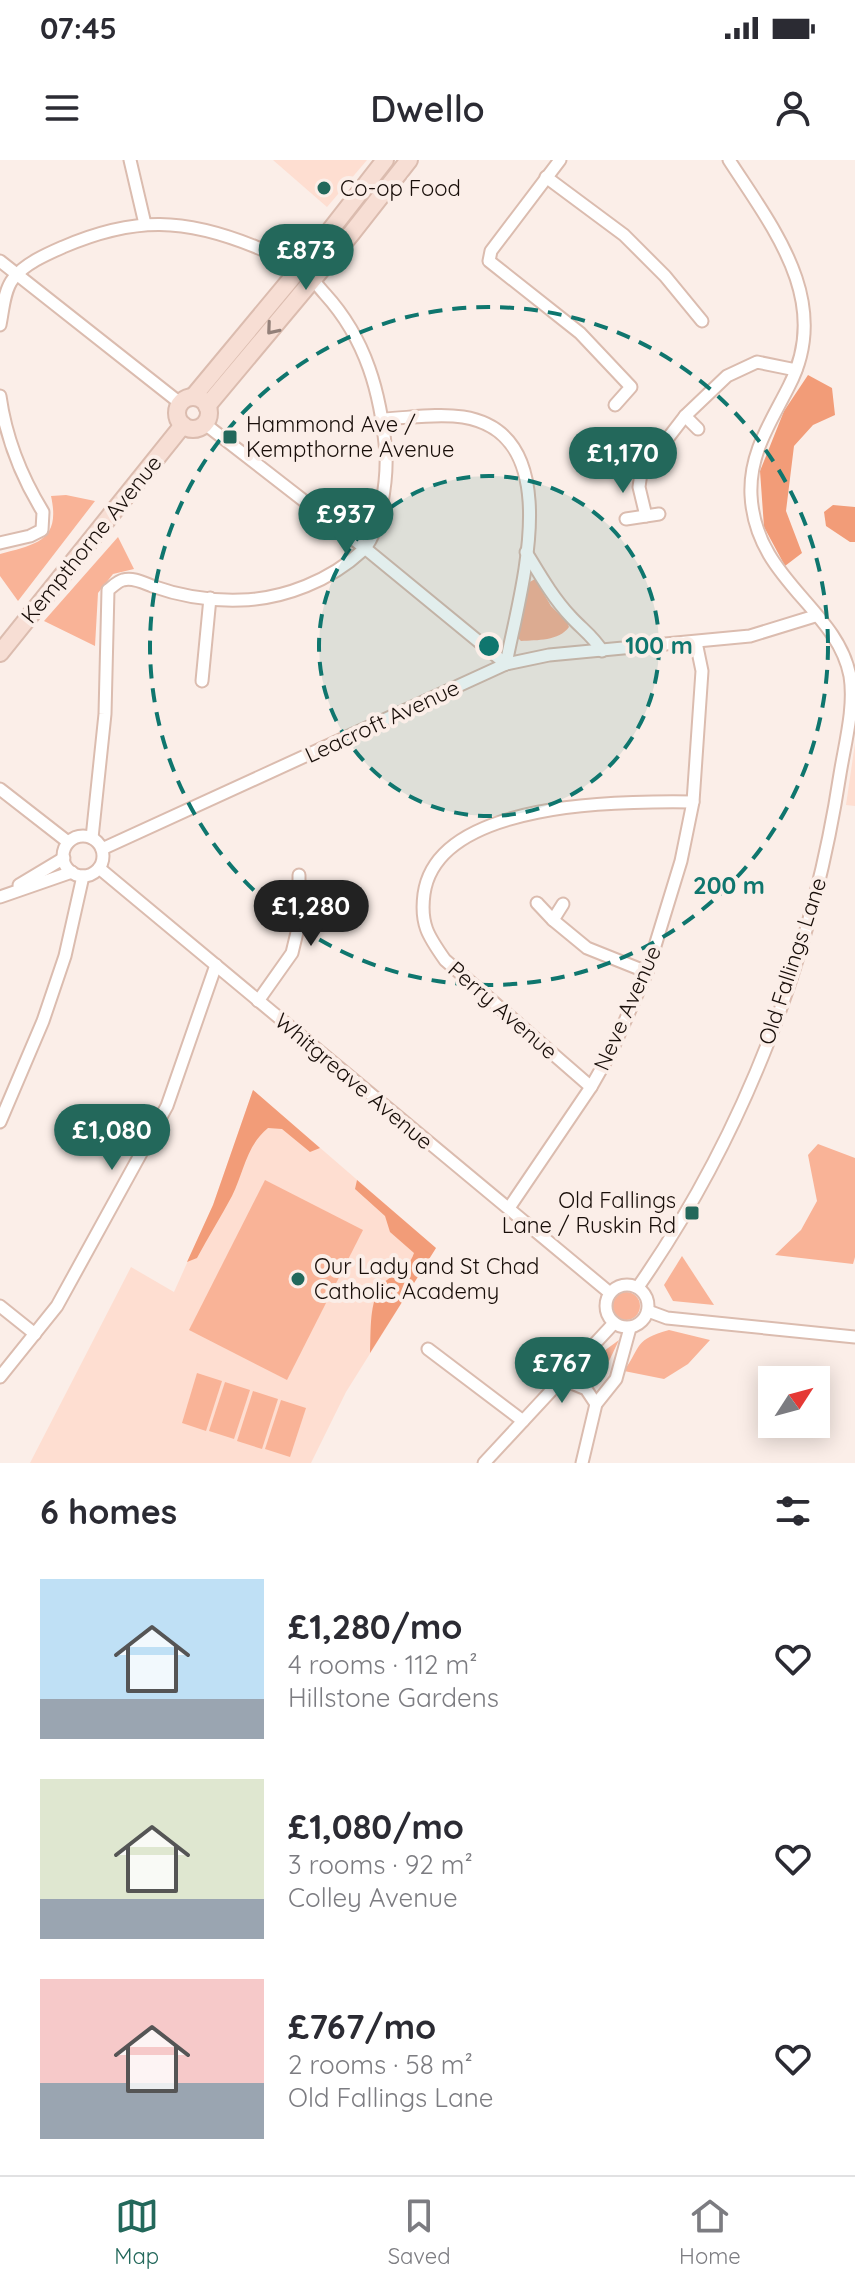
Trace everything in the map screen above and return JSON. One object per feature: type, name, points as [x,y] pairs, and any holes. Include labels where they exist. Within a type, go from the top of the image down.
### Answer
[{"type":"street","points":[[130,160],[145,224]]},
{"type":"street","points":[[194,402],[385,160]]},
{"type":"street","points":[[0,261],[9,279],[194,402],[209,414],[205,424],[196,429],[183,425],[177,415],[194,402],[313,280],[409,160]]},
{"type":"street","points":[[560,160],[491,251],[489,261],[580,333],[631,387],[615,405]]},
{"type":"street","name":"Old Fallings Lane","points":[[638,1287],[689,1209],[746,1097],[787,990],[821,870],[837,793],[852,689],[841,652],[783,577],[764,547],[751,499],[757,448],[796,370],[804,326],[799,284],[778,238],[729,160]]},
{"type":"street","points":[[546,177],[624,235],[665,276],[702,321]]},
{"type":"street","points":[[0,325],[9,279],[41,258],[93,234],[145,224],[189,225],[213,231],[300,268],[313,280],[352,329],[372,372],[383,419],[387,467],[375,530],[366,549],[324,577],[296,590],[265,598],[240,600],[174,594],[134,580],[123,580],[108,590],[105,714],[92,838]]},
{"type":"street","points":[[646,516],[639,487],[641,473],[685,416],[727,376],[757,362],[796,370]]},
{"type":"street","points":[[0,396],[4,424],[22,477],[44,518],[42,530],[36,534],[0,543]]},
{"type":"street","points":[[685,416],[698,429]]},
{"type":"street","points":[[205,424],[366,549],[506,664],[526,552],[530,490],[520,455],[510,441],[484,423],[464,417],[383,419]]},
{"type":"street","name":"Kempthorne Avenue","points":[[0,653],[183,425]]},
{"type":"street","points":[[626,519],[659,514]]},
{"type":"street","points":[[526,552],[548,589],[602,651]]},
{"type":"street","points":[[202,681],[210,598]]},
{"type":"street","name":"Leacroft Avenue","points":[[102,849],[506,664],[549,655],[750,636],[815,616]]},
{"type":"street","name":"Neve Avenue","points":[[509,1208],[591,1087],[612,1050],[647,972],[681,861],[693,802],[702,671],[696,642]]},
{"type":"street","points":[[0,789],[68,842]]},
{"type":"street","name":"Perry Avenue","points":[[591,1087],[445,960],[426,934],[422,908],[426,883],[432,868],[450,847],[471,834],[504,822],[560,809],[620,801],[693,802]]},
{"type":"street","points":[[1,897],[78,874],[91,874],[99,868],[103,859],[102,849],[92,838],[81,836],[68,842]]},
{"type":"street","points":[[1,897],[64,858],[68,842]]},
{"type":"street","points":[[64,858],[78,874]]},
{"type":"street","name":"Whitgreave Avenue","points":[[99,868],[610,1293]]},
{"type":"street","points":[[0,1122],[43,1021],[65,956],[78,874]]},
{"type":"street","points":[[258,1001],[292,953],[299,924],[299,875]]},
{"type":"street","points":[[537,903],[587,948],[647,972]]},
{"type":"street","points":[[553,920],[563,904]]},
{"type":"street","points":[[0,1377],[57,1306],[167,1106],[216,965]]},
{"type":"street","points":[[623,1285],[638,1287],[647,1298],[648,1311],[642,1323],[630,1328],[614,1323],[606,1312],[610,1293],[623,1285]]},
{"type":"street","points":[[0,1306],[35,1334]]},
{"type":"street","points":[[648,1311],[667,1318],[855,1337]]},
{"type":"street","points":[[484,1463],[614,1323]]},
{"type":"street","points":[[582,1463],[596,1404],[616,1379],[630,1328]]},
{"type":"street","points":[[428,1349],[523,1421]]},
{"type":"street","points":[[562,1379],[586,1389],[596,1404]]},
{"type":"shaded area","name":"Co-op Food","points":[[273,160],[367,160],[327,207]]},
{"type":"shaded area","points":[[808,375],[832,388],[835,415],[813,425],[794,446],[786,511],[802,553],[785,566],[764,527],[760,471],[784,411]]},
{"type":"shaded area","points":[[66,495],[95,501],[18,601],[0,576],[0,554],[43,538],[52,523],[51,496]]},
{"type":"shaded area","points":[[833,505],[855,507],[855,542],[850,542],[826,526],[824,512]]},
{"type":"shaded area","points":[[118,537],[134,569],[113,574],[98,593],[95,646],[44,621]]},
{"type":"shaded area","points":[[535,579],[551,606],[569,627],[554,637],[521,641],[516,636],[528,583]]},
{"type":"shaded area","points":[[855,743],[855,806],[846,805]]},
{"type":"shaded area","name":"Our Lady and St Chad Catholic Academy","points":[[253,1090],[436,1248],[346,1392],[311,1463],[30,1463],[131,1267],[174,1292],[213,1205]]},
{"type":"shaded area","points":[[253,1090],[320,1148],[310,1152],[282,1129],[268,1128],[250,1151],[232,1196],[197,1258],[187,1262],[213,1205]]},
{"type":"shaded area","points":[[818,1144],[855,1158],[853,1264],[775,1255],[801,1230],[817,1201],[808,1155]]},
{"type":"shaded area","points":[[265,1180],[363,1230],[287,1380],[189,1330]]},
{"type":"shaded area","points":[[357,1180],[436,1248],[370,1353],[371,1321],[379,1289],[407,1266],[414,1253],[390,1232],[385,1216],[355,1189]]},
{"type":"shaded area","points":[[682,1256],[714,1305],[673,1301],[664,1285]]},
{"type":"shaded area","points":[[626,1292],[636,1296],[640,1306],[636,1316],[626,1320],[616,1316],[612,1306],[616,1296]]},
{"type":"shaded area","points":[[669,1330],[710,1340],[688,1364],[664,1379],[624,1371],[644,1341]]},
{"type":"shaded area","points":[[619,1340],[600,1380],[593,1381],[584,1371],[589,1362]]},
{"type":"shaded area","points":[[197,1373],[222,1381],[206,1431],[182,1423]]},
{"type":"shaded area","points":[[225,1382],[250,1390],[234,1439],[209,1431]]},
{"type":"shaded area","points":[[253,1391],[278,1399],[262,1449],[237,1441]]},
{"type":"shaded area","points":[[281,1400],[306,1408],[290,1457],[265,1449]]},
{"type":"place","name":"Co-op Food","points":[[324,188]]},
{"type":"place","name":"Hammond Ave / Kempthorne Avenue","points":[[230,437]]},
{"type":"place","name":"Old Fallings Lane / Ruskin Rd","points":[[692,1213]]},
{"type":"place","name":"Our Lady and St Chad Catholic Academy","points":[[298,1279]]}]
